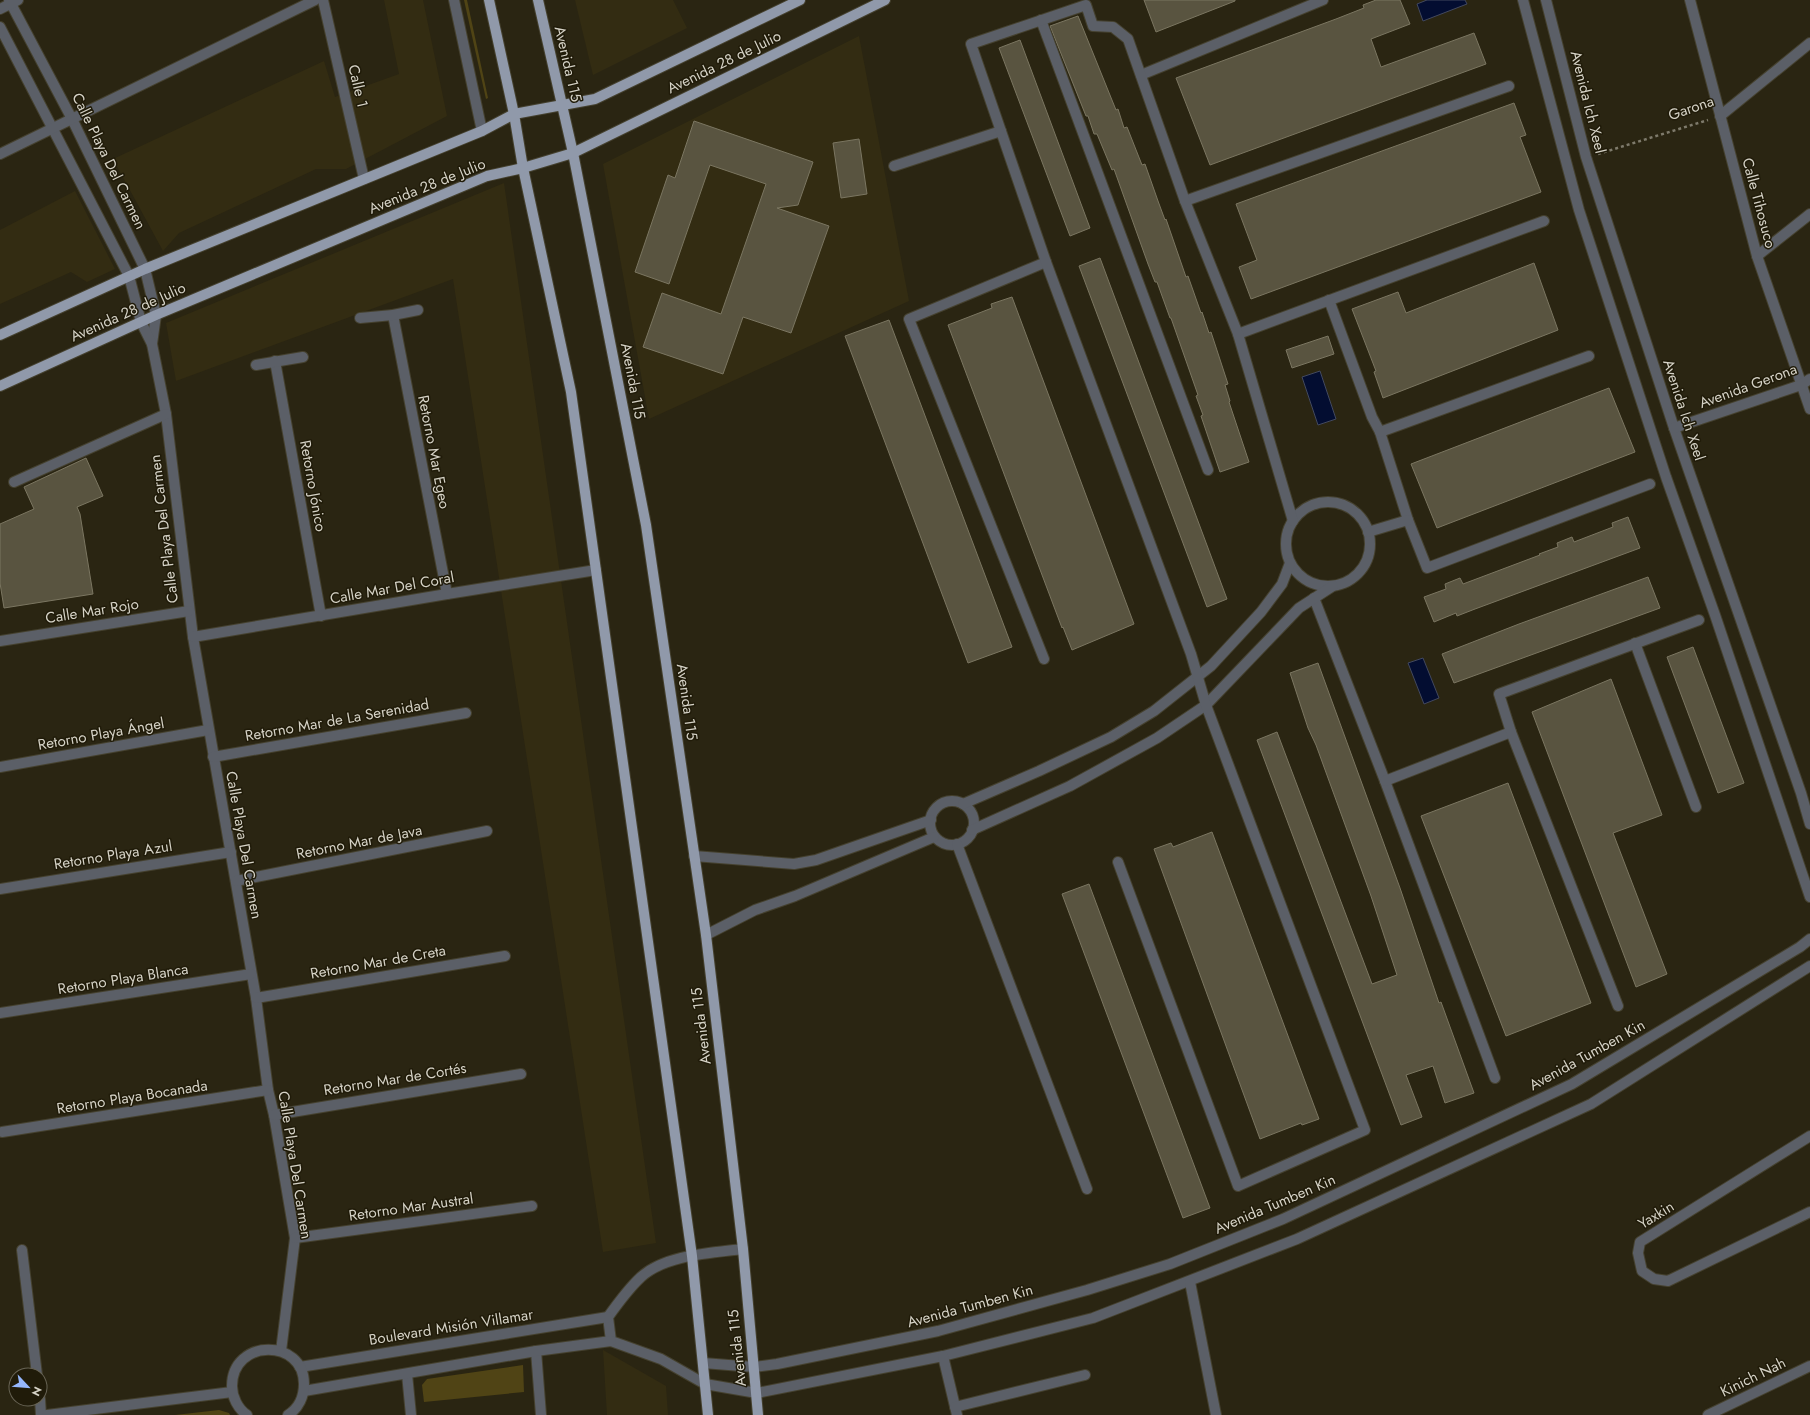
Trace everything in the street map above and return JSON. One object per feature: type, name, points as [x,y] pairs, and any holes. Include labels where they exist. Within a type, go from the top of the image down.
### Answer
[{"type":"main road","points":[[489,0],[571,392],[692,1256],[704,1363],[708,1415]]},
{"type":"main road","name":"Avenida 115","points":[[538,0],[573,152],[646,525],[706,935],[743,1249],[758,1415]]},
{"type":"main road","name":"Avenida 28 de Julio","points":[[0,335],[145,269],[482,131],[514,114],[594,99],[800,0]]},
{"type":"main road","name":"Avenida 28 de Julio","points":[[0,386],[156,315],[487,176],[524,168],[573,152],[885,0]]},
{"type":"street","points":[[0,154],[314,0]]},
{"type":"street","name":"Calle 1","points":[[323,0],[364,179]]},
{"type":"street","points":[[454,0],[482,131]]},
{"type":"street","points":[[1141,75],[1323,0]]},
{"type":"street","points":[[1522,0],[1579,210],[1666,477],[1715,615],[1810,897]]},
{"type":"street","name":"Avenida Ich Xeel","points":[[1546,0],[1586,157],[1674,428],[1801,793],[1810,824]]},
{"type":"street","name":"Calle Tihosuco","points":[[1690,0],[1757,256],[1810,409]]},
{"type":"street","points":[[0,9],[13,1]]},
{"type":"street","name":"Calle Playa Del Carmen","points":[[13,1],[145,269],[156,315],[152,344]]},
{"type":"street","points":[[1118,862],[1238,1186],[1365,1130],[1206,705],[1189,647],[1046,262],[971,44],[1086,5],[1093,26],[1113,27],[1128,38],[1185,201],[1238,334],[1293,521]]},
{"type":"street","points":[[1042,20],[1208,470]]},
{"type":"street","name":"Calle Playa Del Carmen","points":[[0,27],[129,276],[141,322],[152,344],[166,414],[193,637],[208,730],[256,998],[268,1090],[274,1115],[295,1238],[281,1351]]},
{"type":"street","name":"Garona","points":[[1720,116],[1810,43]]},
{"type":"street","points":[[1185,201],[1509,86]]},
{"type":"street","points":[[894,166],[1001,131]]},
{"type":"street","points":[[1757,256],[1810,214]]},
{"type":"street","points":[[1238,334],[1544,221]]},
{"type":"street","points":[[1044,659],[909,319],[1046,262]]},
{"type":"street","points":[[1329,300],[1372,417],[1380,432],[1408,520],[1427,568],[1650,484]]},
{"type":"street","points":[[360,318],[392,315],[418,310]]},
{"type":"street","name":"Retorno Mar Egeo","points":[[392,315],[447,594]]},
{"type":"street","points":[[1380,432],[1589,356]]},
{"type":"street","points":[[256,366],[303,357]]},
{"type":"street","name":"Retorno Jónico","points":[[276,361],[321,616]]},
{"type":"street","name":"Avenida Gerona","points":[[1674,428],[1801,385],[1810,379]]},
{"type":"street","points":[[14,482],[166,414]]},
{"type":"street","points":[[1331,502],[1345,505],[1357,513],[1366,525],[1368,532],[1370,539],[1370,552],[1365,565],[1357,575],[1346,583],[1333,586],[1320,586],[1308,582],[1298,574],[1290,563],[1286,549],[1287,534],[1293,521],[1303,510],[1316,504],[1331,502]]},
{"type":"street","points":[[1368,532],[1408,520]]},
{"type":"street","points":[[963,804],[972,816],[972,830],[969,837],[957,844],[945,844],[934,837],[930,827],[931,820],[936,808],[942,804],[949,802],[963,804],[1039,771],[1111,737],[1154,711],[1211,666],[1261,612],[1282,584],[1290,563]]},
{"type":"street","name":"Calle Mar Del Coral","points":[[193,637],[596,570]]},
{"type":"street","points":[[972,830],[1070,786],[1157,738],[1206,705],[1299,608],[1333,586]]},
{"type":"street","points":[[1314,598],[1385,781],[1495,1078]]},
{"type":"street","name":"Calle Mar Rojo","points":[[0,641],[189,611]]},
{"type":"street","points":[[1618,1006],[1511,732],[1499,694],[1699,620]]},
{"type":"street","points":[[1635,644],[1696,807]]},
{"type":"street","name":"Retorno Mar de La Serenidad","points":[[213,757],[466,713]]},
{"type":"street","name":"Retorno Playa Ángel","points":[[0,767],[208,730]]},
{"type":"street","points":[[1385,781],[1511,732]]},
{"type":"street","points":[[694,856],[794,864],[816,860],[931,820]]},
{"type":"street","name":"Retorno Mar de Java","points":[[236,881],[487,831]]},
{"type":"street","points":[[706,935],[755,910],[795,896],[934,837]]},
{"type":"street","points":[[957,844],[1088,1189]]},
{"type":"street","name":"Retorno Playa Azul","points":[[0,889],[231,852]]},
{"type":"street","name":"Avenida Tumben Kin","points":[[704,1363],[754,1367],[777,1364],[938,1331],[1087,1290],[1170,1264],[1283,1219],[1572,1084],[1800,947],[1810,939]]},
{"type":"street","name":"Retorno Mar de Creta","points":[[256,998],[505,956]]},
{"type":"street","points":[[304,1392],[536,1352],[611,1341],[661,1359],[705,1384],[757,1393],[943,1356],[1093,1318],[1190,1282],[1297,1239],[1591,1104],[1810,966]]},
{"type":"street","name":"Retorno Playa Blanca","points":[[0,1013],[251,974]]},
{"type":"street","name":"Retorno Mar de Cortés","points":[[274,1115],[521,1074]]},
{"type":"street","name":"Retorno Playa Bocanada","points":[[2,1132],[268,1090]]},
{"type":"street","name":"Yaxkin","points":[[1810,1136],[1640,1242],[1638,1253],[1642,1271],[1654,1279],[1668,1281],[1810,1212]]},
{"type":"street","name":"Retorno Mar Austral","points":[[295,1238],[532,1206]]},
{"type":"street","points":[[611,1341],[608,1317],[641,1276],[657,1265],[692,1256],[743,1249]]},
{"type":"street","points":[[22,1250],[36,1367]]},
{"type":"street","points":[[1190,1282],[1216,1415]]},
{"type":"street","name":"Boulevard Misión Villamar","points":[[300,1367],[608,1317]]},
{"type":"street","points":[[247,1415],[237,1404],[232,1392],[232,1379],[236,1367],[245,1357],[256,1351],[269,1348],[281,1351],[292,1357],[300,1367],[304,1379],[304,1392],[300,1403],[288,1415]]},
{"type":"street","points":[[536,1352],[540,1415]]},
{"type":"street","points":[[943,1356],[956,1411],[1085,1375]]},
{"type":"street","name":"Kinich Nah","points":[[1708,1415],[1810,1366]]},
{"type":"street","points":[[407,1374],[411,1415]]},
{"type":"street","points":[[47,1415],[232,1392]]},
{"type":"path","name":"Garona","points":[[1586,157],[1720,116]]},
{"type":"shaded area","points":[[384,0],[423,0],[447,116],[346,169],[316,169],[179,233],[163,251],[113,159],[324,61],[335,97],[399,74]]},
{"type":"shaded area","points":[[464,0],[467,0],[488,98],[486,99]]},
{"type":"shaded area","points":[[575,0],[673,0],[687,28],[593,75]]},
{"type":"shaded area","points":[[859,36],[909,301],[649,419],[603,164]]},
{"type":"shaded area","points":[[504,183],[656,1243],[603,1252],[453,279],[176,381],[166,323]]},
{"type":"shaded area","points":[[75,191],[115,269],[87,282],[71,272],[0,304],[0,230]]},
{"type":"shaded area","points":[[603,1350],[666,1386],[668,1415],[607,1415]]},
{"type":"shaded area","points":[[523,1365],[524,1392],[424,1402],[422,1385],[427,1379]]},
{"type":"shaded area","points":[[219,1410],[229,1413],[230,1415],[175,1415]]},
{"type":"water","points":[[1427,0],[1465,0],[1467,4],[1423,21],[1417,4]]},
{"type":"water","points":[[1320,371],[1336,419],[1318,425],[1302,377]]},
{"type":"water","points":[[1423,658],[1439,698],[1424,704],[1408,663]]},
{"type":"building","points":[[1144,0],[1235,0],[1235,1],[1156,32]]},
{"type":"building","points":[[1376,0],[1400,0],[1410,24],[1371,39],[1381,67],[1474,33],[1486,64],[1210,165],[1176,78],[1336,19],[1364,8],[1363,5]]},
{"type":"building","points":[[1078,16],[1116,110],[1118,109],[1124,128],[1127,127],[1142,165],[1145,164],[1186,277],[1188,276],[1209,333],[1211,332],[1228,384],[1225,385],[1230,401],[1229,402],[1249,462],[1220,472],[1201,416],[1203,415],[1196,396],[1198,395],[1171,318],[1157,282],[1155,282],[1148,264],[1114,169],[1112,170],[1097,134],[1094,134],[1088,116],[1086,116],[1050,26]]},
{"type":"building","points":[[1020,40],[1090,228],[1070,236],[999,48]]},
{"type":"building","points":[[1514,103],[1526,135],[1520,137],[1541,192],[1251,299],[1239,267],[1257,260],[1236,204]]},
{"type":"building","points":[[694,121],[813,162],[798,205],[777,208],[829,226],[791,333],[743,317],[723,374],[643,347],[662,293],[721,314],[766,184],[710,165],[669,284],[635,272],[668,175],[675,178]]},
{"type":"building","points":[[859,139],[867,194],[841,198],[833,143]]},
{"type":"building","points":[[1100,258],[1227,599],[1207,607],[1079,266]]},
{"type":"building","points":[[1534,263],[1558,330],[1383,398],[1374,372],[1376,371],[1352,309],[1398,292],[1406,313]]},
{"type":"building","points":[[1012,297],[1134,624],[1072,650],[1063,627],[1062,628],[948,325],[992,308],[991,304]]},
{"type":"building","points":[[889,320],[1012,647],[968,663],[845,336]]},
{"type":"building","points":[[1328,336],[1334,354],[1292,368],[1286,350]]},
{"type":"building","points":[[1609,388],[1635,452],[1437,528],[1411,464]]},
{"type":"building","points":[[86,458],[103,496],[77,507],[80,514],[93,594],[4,608],[0,583],[0,524],[34,509],[24,487]]},
{"type":"building","points":[[1628,517],[1640,548],[1457,616],[1456,613],[1434,622],[1424,597],[1446,589],[1445,584],[1460,578],[1463,584],[1540,555],[1539,554],[1558,547],[1557,543],[1572,537],[1574,542],[1613,527],[1612,523]]},
{"type":"building","points":[[1648,577],[1660,608],[1454,683],[1442,654]]},
{"type":"building","points":[[1693,647],[1744,783],[1718,793],[1667,657]]},
{"type":"building","points":[[1318,663],[1400,888],[1439,1003],[1441,1002],[1474,1093],[1445,1103],[1433,1066],[1406,1075],[1422,1117],[1401,1125],[1257,740],[1277,732],[1372,984],[1397,975],[1371,896],[1316,745],[1308,728],[1290,673]]},
{"type":"building","points":[[1611,679],[1662,815],[1613,833],[1667,974],[1636,987],[1532,712]]},
{"type":"building","points":[[1508,783],[1591,1003],[1506,1036],[1421,816]]},
{"type":"building","points":[[1212,832],[1319,1119],[1302,1125],[1301,1123],[1260,1139],[1154,849],[1171,843],[1173,847]]},
{"type":"building","points":[[1089,884],[1210,1208],[1183,1218],[1062,894]]}]
